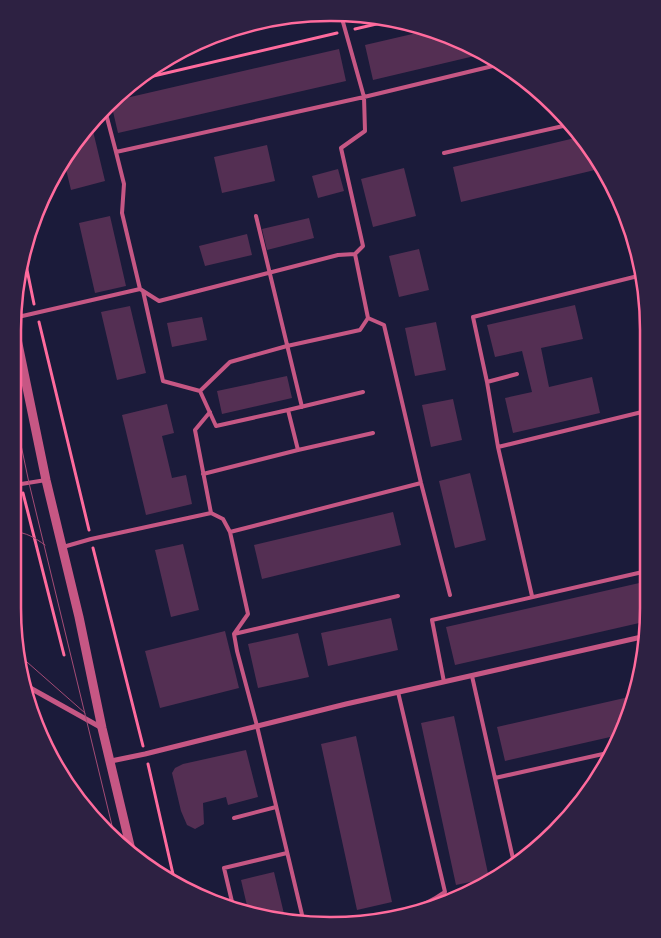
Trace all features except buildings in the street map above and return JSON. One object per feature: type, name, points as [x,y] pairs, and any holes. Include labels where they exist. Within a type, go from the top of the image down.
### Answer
[{"type":"street","points":[[21,358],[46,480],[63,547],[102,728],[129,842]]},
{"type":"street","points":[[110,761],[398,692],[638,638]]},
{"type":"street","points":[[32,689],[102,728]]},
{"type":"lane","points":[[22,316],[141,290],[159,301],[338,255],[355,254],[363,246],[341,148],[365,131],[364,97],[343,22]]},
{"type":"lane","points":[[116,152],[364,97],[491,66]]},
{"type":"lane","points":[[107,117],[124,184],[122,213],[163,380],[200,391],[216,426],[363,392]]},
{"type":"lane","points":[[444,153],[562,126]]},
{"type":"lane","points":[[256,216],[302,407]]},
{"type":"lane","points":[[200,391],[230,362],[287,346],[360,330],[368,318],[355,254]]},
{"type":"lane","points":[[532,596],[498,446],[487,382],[472,317],[635,277]]},
{"type":"lane","points":[[368,318],[384,326],[450,595]]},
{"type":"lane","points":[[487,382],[517,374]]},
{"type":"lane","points":[[288,410],[298,450]]},
{"type":"lane","points":[[210,412],[194,430],[211,513]]},
{"type":"lane","points":[[498,446],[640,412]]},
{"type":"lane","points":[[203,474],[373,433]]},
{"type":"lane","points":[[21,483],[46,480]]},
{"type":"lane","points":[[230,532],[421,483]]},
{"type":"lane","points":[[63,547],[91,539],[211,513],[223,519],[230,532],[248,614],[234,634],[237,651],[302,915]]},
{"type":"lane","points":[[444,682],[432,620],[640,573]]},
{"type":"lane","points":[[234,634],[398,596]]},
{"type":"lane","points":[[472,676],[513,857]]},
{"type":"lane","points":[[398,692],[445,892],[437,897]]},
{"type":"lane","points":[[495,778],[602,754]]},
{"type":"lane","points":[[234,818],[276,807]]},
{"type":"lane","points":[[231,900],[224,868],[287,853]]},
{"type":"path","points":[[155,76],[374,24]]},
{"type":"path","points":[[27,270],[173,873]]},
{"type":"path","points":[[21,487],[64,655]]},
{"type":"tram line","points":[[21,445],[112,826]]},
{"type":"tram line","points":[[21,533],[45,545]]},
{"type":"tram line","points":[[26,661],[85,713]]}]
